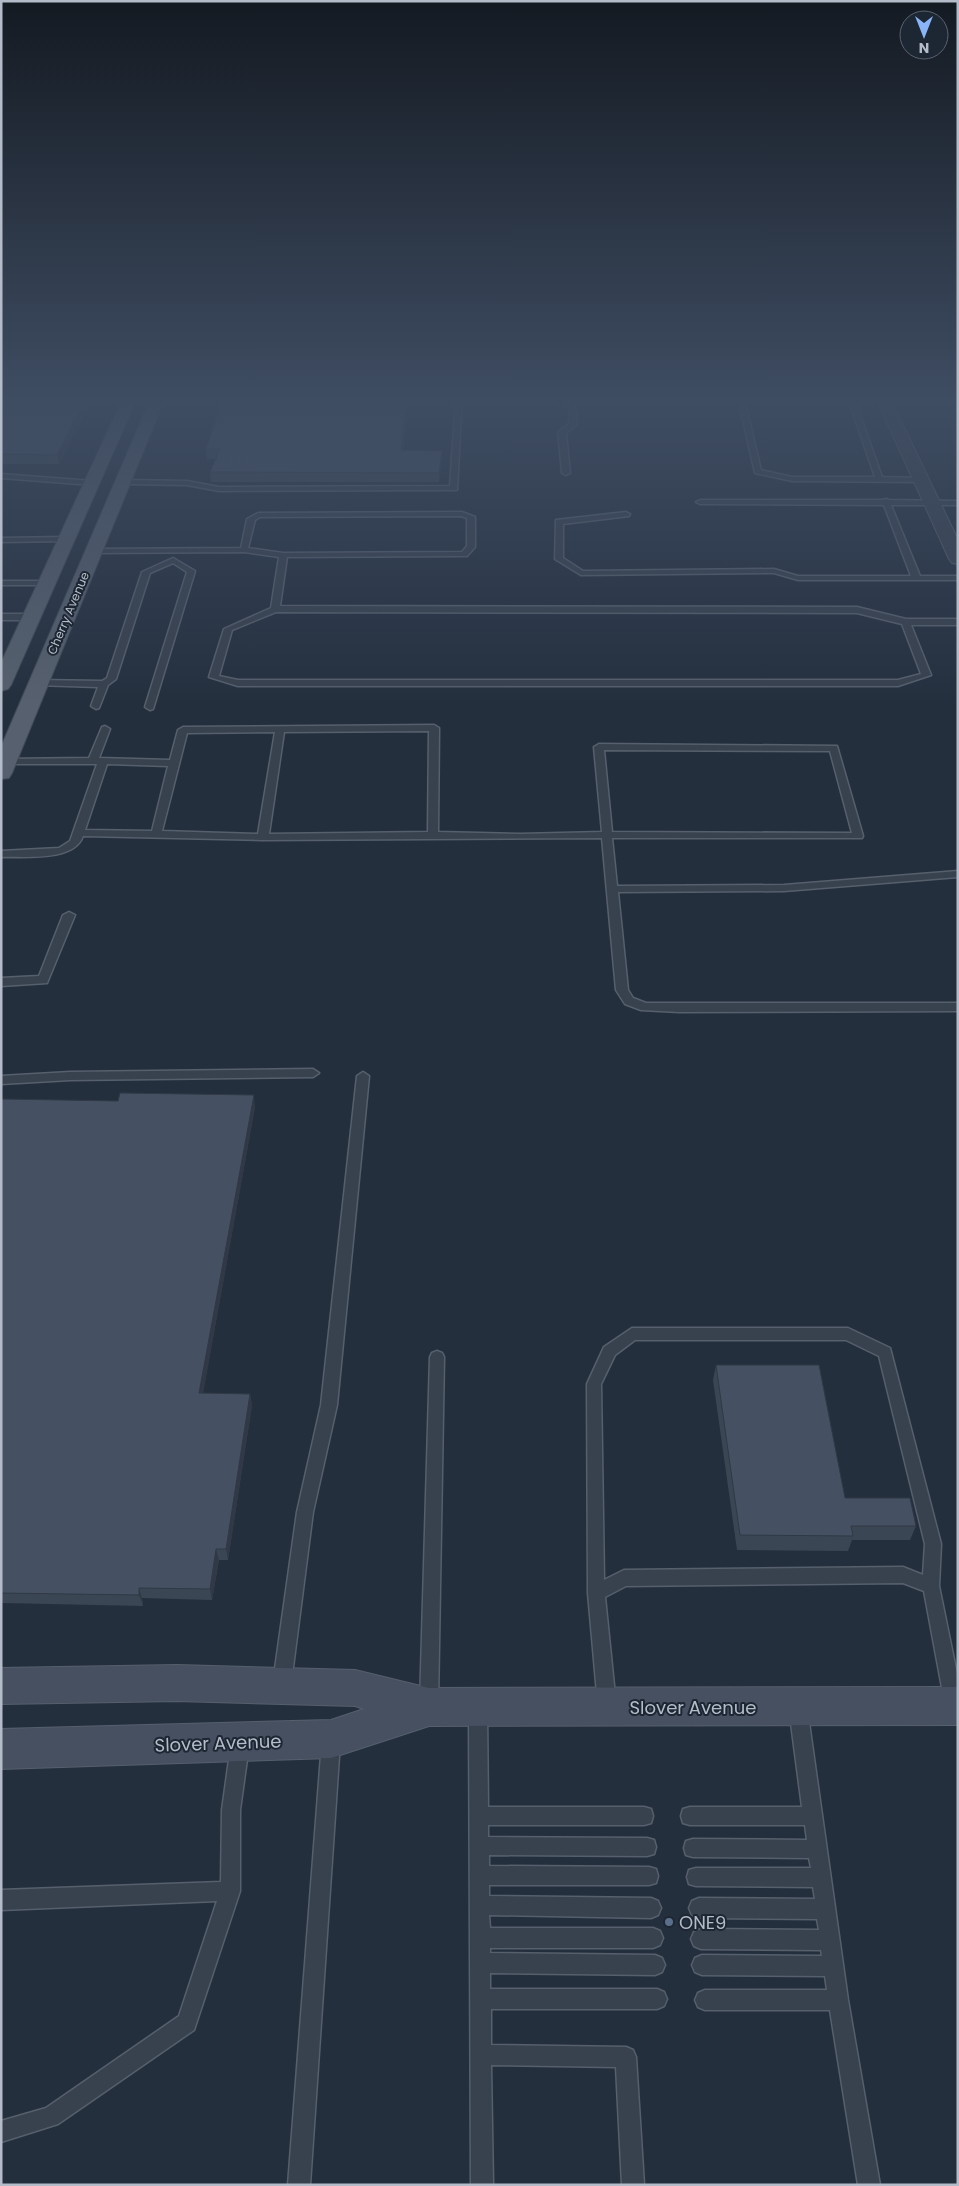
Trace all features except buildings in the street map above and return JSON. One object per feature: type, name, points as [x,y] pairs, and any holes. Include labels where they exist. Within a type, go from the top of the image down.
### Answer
[{"type":"main road","points":[[1,685],[31,617],[49,582],[84,500]]},
{"type":"main road","name":"Cherry Avenue","points":[[4,767],[115,500]]},
{"type":"main road","name":"Slover Avenue","points":[[1,1686],[176,1683],[355,1688],[429,1706],[956,1706]]},
{"type":"main road","name":"Slover Avenue","points":[[1,1749],[331,1739],[429,1706]]},
{"type":"street","points":[[932,502],[958,559]]},
{"type":"lane","points":[[886,501],[917,579]]},
{"type":"lane","points":[[700,502],[958,502]]},
{"type":"lane","points":[[94,551],[174,555],[244,550],[283,554],[464,554],[471,547],[471,518],[462,514],[258,516],[252,519],[244,550]]},
{"type":"lane","points":[[626,514],[559,522],[559,559],[581,573],[774,572],[798,578],[958,578]]},
{"type":"lane","points":[[1,540],[66,540]]},
{"type":"lane","points":[[276,609],[283,554]]},
{"type":"lane","points":[[96,706],[104,684],[111,679],[146,572],[174,555]]},
{"type":"lane","points":[[150,707],[191,571],[174,555]]},
{"type":"lane","points":[[1,583],[49,582]]},
{"type":"lane","points":[[906,622],[926,675],[898,683],[238,683],[214,677],[228,629],[276,609],[857,610],[906,622],[958,622]]},
{"type":"lane","points":[[1,617],[31,617]]},
{"type":"lane","points":[[38,683],[104,684]]},
{"type":"lane","points":[[156,834],[183,730],[434,728],[433,835]]},
{"type":"lane","points":[[1,854],[61,851],[75,843],[105,729]]},
{"type":"lane","points":[[262,837],[280,729]]},
{"type":"lane","points":[[79,833],[262,837],[433,835],[520,837],[607,835],[858,836],[834,748],[599,747],[607,835],[612,889],[622,990],[628,1001],[645,1007],[958,1007]]},
{"type":"lane","points":[[4,767],[98,761],[174,763]]},
{"type":"lane","points":[[612,889],[784,888],[958,874]]},
{"type":"lane","points":[[1,982],[43,980],[69,915]]},
{"type":"lane","points":[[1,1080],[70,1076],[312,1073]]},
{"type":"lane","points":[[281,1686],[305,1512],[329,1405],[363,1076]]},
{"type":"lane","points":[[607,1707],[596,1593],[594,1384],[609,1351],[632,1334],[848,1334],[886,1352],[933,1544],[931,1586],[956,1706]]},
{"type":"lane","points":[[429,1706],[437,1357]]},
{"type":"lane","points":[[596,1593],[624,1578],[903,1575],[931,1586]]},
{"type":"lane","points":[[478,1706],[482,2185]]},
{"type":"lane","points":[[798,1706],[838,2000],[869,2185]]},
{"type":"lane","points":[[299,2185],[331,1739]]},
{"type":"lane","points":[[1,2132],[50,2117],[187,2023],[230,1891],[231,1810],[240,1743]]},
{"type":"lane","points":[[479,1816],[644,1816]]},
{"type":"lane","points":[[690,1816],[813,1816]]},
{"type":"lane","points":[[479,1846],[647,1847]]},
{"type":"lane","points":[[693,1848],[818,1849]]},
{"type":"lane","points":[[480,1875],[649,1876]]},
{"type":"lane","points":[[696,1877],[822,1878]]},
{"type":"lane","points":[[1,1900],[230,1891]]},
{"type":"lane","points":[[480,1905],[651,1908]]},
{"type":"lane","points":[[699,1908],[826,1909]]},
{"type":"lane","points":[[480,1938],[653,1938]]},
{"type":"lane","points":[[701,1939],[830,1940]]},
{"type":"lane","points":[[480,1963],[654,1965]]},
{"type":"lane","points":[[702,1965],[834,1966]]},
{"type":"lane","points":[[481,1999],[657,1999]]},
{"type":"lane","points":[[705,2000],[838,2000]]},
{"type":"lane","points":[[481,2055],[626,2057],[633,2185]]},
{"type":"place","name":"ONE9","points":[[669,1922]]}]
